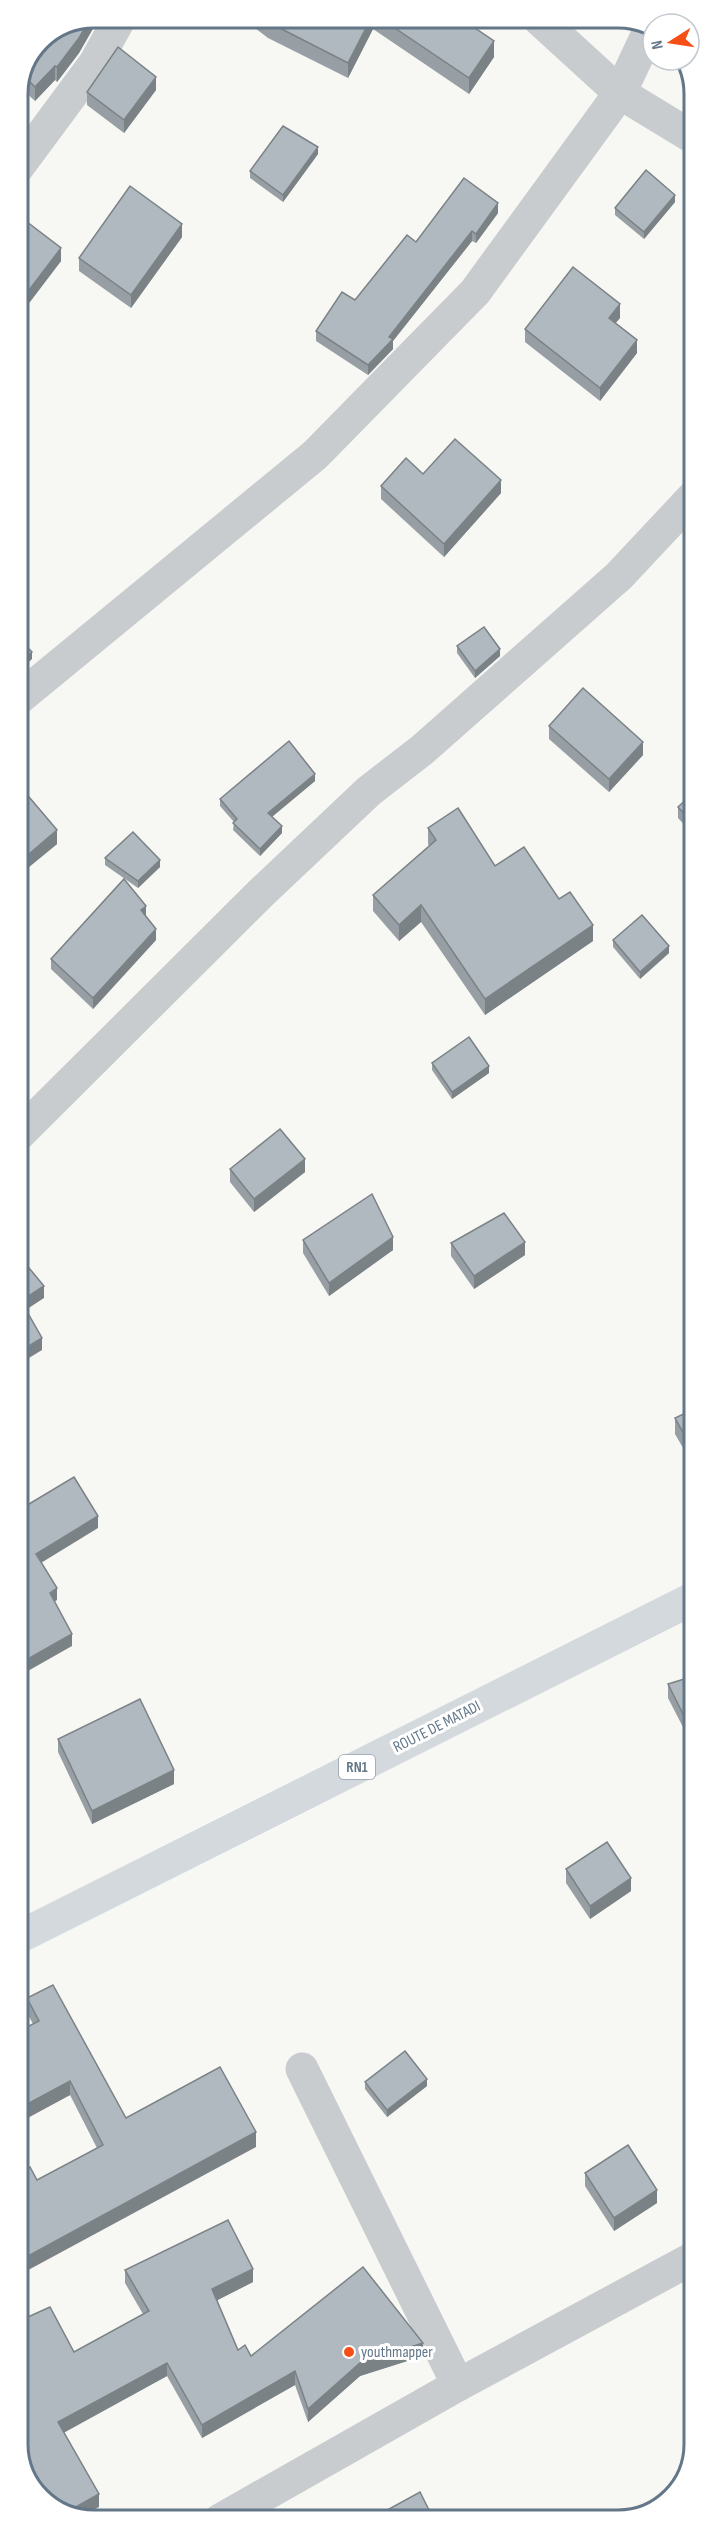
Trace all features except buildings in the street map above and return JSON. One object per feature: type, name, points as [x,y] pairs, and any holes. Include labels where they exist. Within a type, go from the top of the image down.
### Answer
[{"type":"highway","name":"ROUTE DE MATADI","points":[[28,1932],[684,1603]]},
{"type":"street","points":[[28,153],[95,63],[114,28]]},
{"type":"street","points":[[550,29],[620,93],[684,132]]},
{"type":"street","points":[[28,691],[323,447],[475,292],[620,93],[641,48]]},
{"type":"street","points":[[28,1125],[261,893],[369,791],[422,750],[619,576],[684,507]]},
{"type":"street","points":[[302,2068],[458,2385]]},
{"type":"street","points":[[238,2510],[458,2385],[684,2263]]},
{"type":"place","name":"youthmapper","points":[[349,2352]]}]
